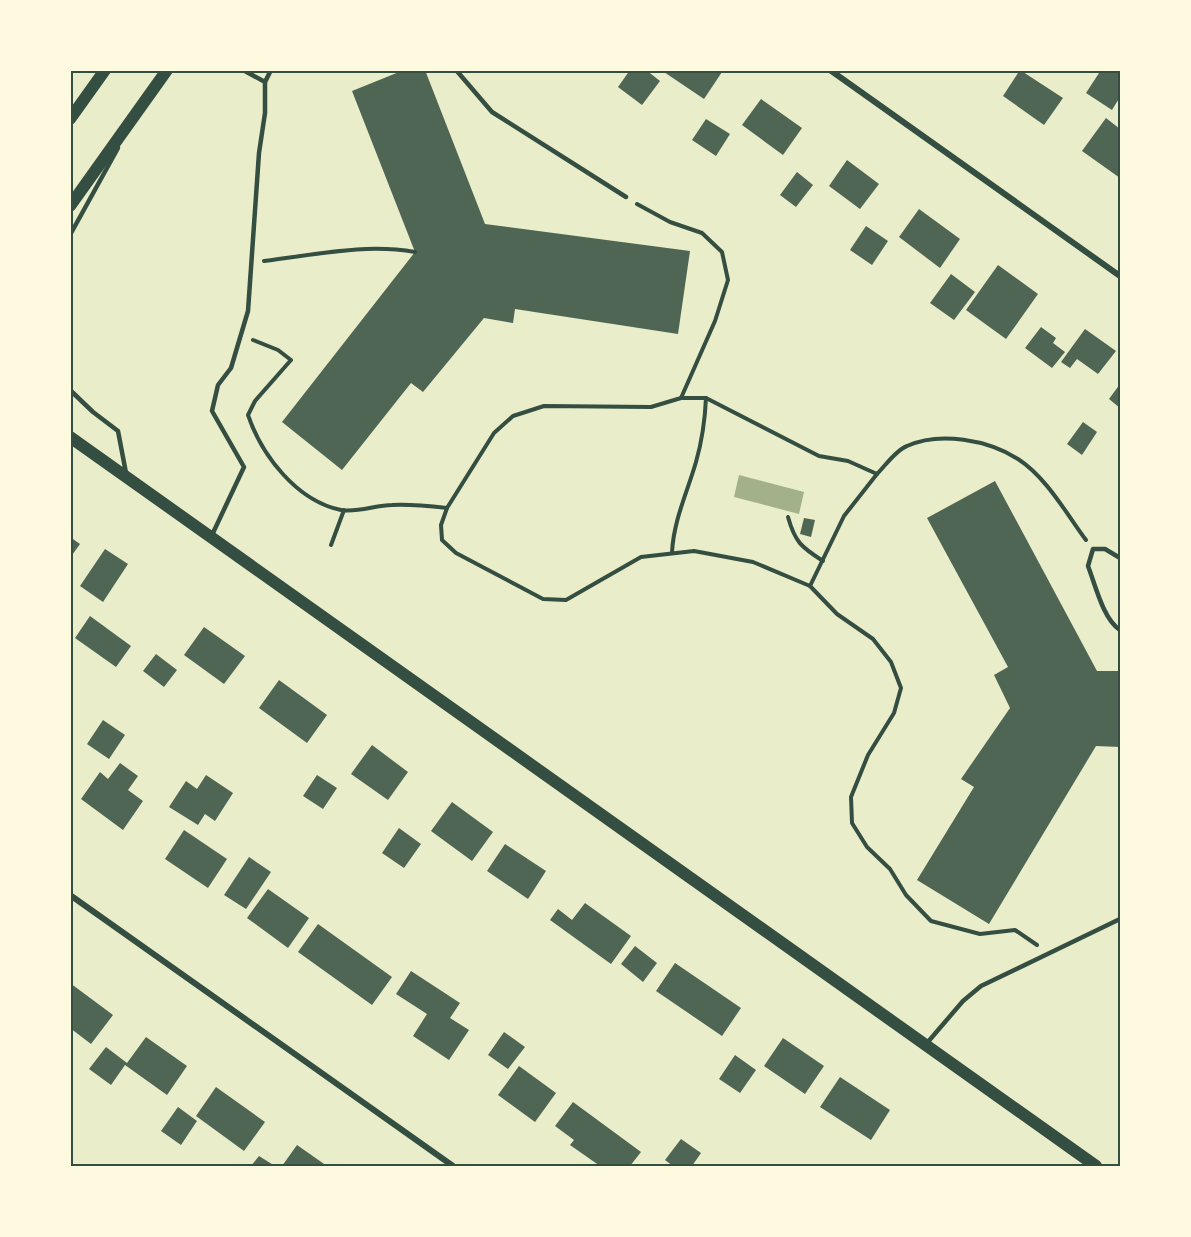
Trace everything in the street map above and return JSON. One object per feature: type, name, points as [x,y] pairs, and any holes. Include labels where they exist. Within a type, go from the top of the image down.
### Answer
[{"type":"main road","points":[[70,119],[105,70]]},
{"type":"main road","points":[[70,206],[167,70]]},
{"type":"main road","points":[[70,438],[1096,1167]]},
{"type":"street","points":[[830,70],[1120,276]]},
{"type":"street","points":[[70,895],[453,1167]]},
{"type":"lane","points":[[243,70],[265,82]]},
{"type":"lane","points":[[211,539],[244,467],[212,411],[218,385],[231,368],[248,311],[265,113],[265,82],[271,70]]},
{"type":"lane","points":[[456,70],[492,112],[626,197]]},
{"type":"lane","points":[[70,235],[142,104]]},
{"type":"lane","points":[[70,390],[118,431],[126,476]]},
{"type":"lane","points":[[1120,558],[1105,549],[1094,549],[1088,566],[1107,613],[1115,627],[1120,630]]},
{"type":"lane","points":[[925,1046],[963,1001],[981,986],[1120,918]]},
{"type":"path","points":[[626,197],[670,222],[702,233],[722,252],[728,280],[715,321],[681,398]]},
{"type":"path","points":[[251,262],[351,249],[391,248],[415,252]]},
{"type":"path","points":[[241,335],[278,350],[291,360],[251,408],[248,415],[255,435],[298,489],[320,503],[344,510],[393,504],[447,508]]},
{"type":"path","points":[[877,474],[848,461],[819,456],[706,398],[681,398],[651,407],[544,406],[513,416],[494,432],[447,508],[441,525],[442,540],[456,553],[543,599],[566,600],[641,557],[694,550],[753,562],[810,586],[837,614],[873,639],[891,662],[901,688],[894,713],[868,755],[851,797],[852,823],[867,847],[890,869],[906,895],[932,921],[980,934],[1015,930],[1047,952]]},
{"type":"path","points":[[672,552],[673,530],[696,463],[705,424],[706,398]]},
{"type":"path","points":[[810,586],[844,516],[877,474],[906,446],[943,438],[977,442],[1018,459],[1046,486],[1094,549]]},
{"type":"path","points":[[331,545],[344,510]]},
{"type":"path","points":[[788,517],[794,538],[804,549],[823,561]]},
{"type":"shaded area","points":[[739,475],[804,492],[799,514],[734,497]]},
{"type":"building","points":[[404,70],[425,70],[485,224],[690,251],[678,334],[515,309],[513,323],[484,318],[423,392],[411,383],[342,470],[282,422],[415,252],[352,91]]},
{"type":"building","points":[[630,70],[646,70],[660,81],[642,105],[618,87]]},
{"type":"building","points":[[661,70],[719,70],[722,72],[704,99]]},
{"type":"building","points":[[1020,70],[1063,98],[1044,125],[1003,96]]},
{"type":"building","points":[[1101,70],[1120,70],[1120,97],[1112,110],[1086,93]]},
{"type":"building","points":[[761,99],[802,128],[783,155],[742,125]]},
{"type":"building","points":[[1106,118],[1120,129],[1120,178],[1082,151]]},
{"type":"building","points":[[706,119],[730,134],[716,156],[692,140]]},
{"type":"building","points":[[847,160],[879,184],[860,209],[829,186]]},
{"type":"building","points":[[797,172],[813,185],[796,207],[780,195]]},
{"type":"building","points":[[919,209],[960,239],[940,268],[899,237]]},
{"type":"building","points":[[866,226],[888,241],[872,265],[850,250]]},
{"type":"building","points":[[998,265],[1038,294],[1006,339],[966,310]]},
{"type":"building","points":[[951,274],[975,292],[954,320],[930,303]]},
{"type":"building","points":[[1041,327],[1056,338],[1053,343],[1065,352],[1052,368],[1025,348]]},
{"type":"building","points":[[1085,329],[1116,351],[1098,374],[1077,359],[1070,368],[1061,362]]},
{"type":"building","points":[[1120,384],[1120,408],[1109,399]]},
{"type":"building","points":[[1083,422],[1097,432],[1082,455],[1067,444]]},
{"type":"building","points":[[995,481],[1097,671],[1120,671],[1120,747],[1096,746],[989,924],[917,880],[974,787],[961,779],[1010,708],[994,675],[1008,667],[927,518]]},
{"type":"building","points":[[804,518],[815,520],[811,537],[800,534]]},
{"type":"building","points":[[70,537],[80,544],[70,558]]},
{"type":"building","points":[[105,549],[128,564],[103,602],[80,586]]},
{"type":"building","points":[[90,616],[131,646],[116,667],[75,638]]},
{"type":"building","points":[[204,627],[245,656],[224,684],[184,655]]},
{"type":"building","points":[[156,654],[177,670],[164,687],[143,671]]},
{"type":"building","points":[[279,680],[327,715],[307,743],[259,708]]},
{"type":"building","points":[[103,720],[125,735],[109,759],[87,744]]},
{"type":"building","points":[[372,745],[408,772],[388,800],[351,774]]},
{"type":"building","points":[[120,763],[138,776],[128,790],[143,801],[123,830],[81,799],[100,772],[108,779]]},
{"type":"building","points":[[206,775],[233,793],[215,821],[205,814],[198,825],[169,807],[186,781],[197,789]]},
{"type":"building","points":[[317,775],[337,788],[323,809],[303,796]]},
{"type":"building","points":[[452,802],[493,832],[472,861],[431,831]]},
{"type":"building","points":[[399,828],[421,844],[404,868],[382,853]]},
{"type":"building","points":[[184,830],[227,859],[208,888],[165,859]]},
{"type":"building","points":[[505,844],[546,871],[528,899],[487,871]]},
{"type":"building","points":[[249,857],[271,872],[246,909],[224,895]]},
{"type":"building","points":[[268,889],[309,918],[288,948],[247,918]]},
{"type":"building","points":[[585,903],[631,936],[611,964],[550,920],[558,909],[572,920]]},
{"type":"building","points":[[318,924],[392,977],[372,1005],[298,952]]},
{"type":"building","points":[[635,946],[657,963],[643,982],[621,964]]},
{"type":"building","points":[[675,963],[741,1008],[722,1036],[656,991]]},
{"type":"building","points":[[411,971],[460,1003],[450,1018],[469,1030],[449,1060],[413,1036],[427,1014],[396,994]]},
{"type":"building","points":[[70,983],[113,1015],[91,1044],[70,1028]]},
{"type":"building","points":[[504,1032],[525,1047],[508,1069],[488,1055]]},
{"type":"building","points":[[146,1037],[187,1066],[167,1095],[125,1065],[111,1085],[89,1069],[106,1047],[127,1063]]},
{"type":"building","points":[[783,1038],[824,1066],[805,1094],[764,1066]]},
{"type":"building","points":[[735,1055],[756,1070],[740,1093],[719,1079]]},
{"type":"building","points":[[519,1066],[556,1093],[535,1122],[498,1095]]},
{"type":"building","points":[[840,1077],[890,1110],[871,1140],[820,1107]]},
{"type":"building","points":[[216,1087],[265,1122],[244,1151],[196,1116]]},
{"type":"building","points":[[573,1102],[641,1152],[630,1166],[600,1166],[570,1145],[574,1140],[555,1126]]},
{"type":"building","points":[[178,1107],[197,1121],[181,1145],[161,1131]]},
{"type":"building","points":[[681,1139],[701,1153],[692,1166],[673,1166],[665,1160]]},
{"type":"building","points":[[297,1145],[327,1166],[282,1166]]},
{"type":"building","points":[[259,1156],[275,1166],[251,1166]]}]
